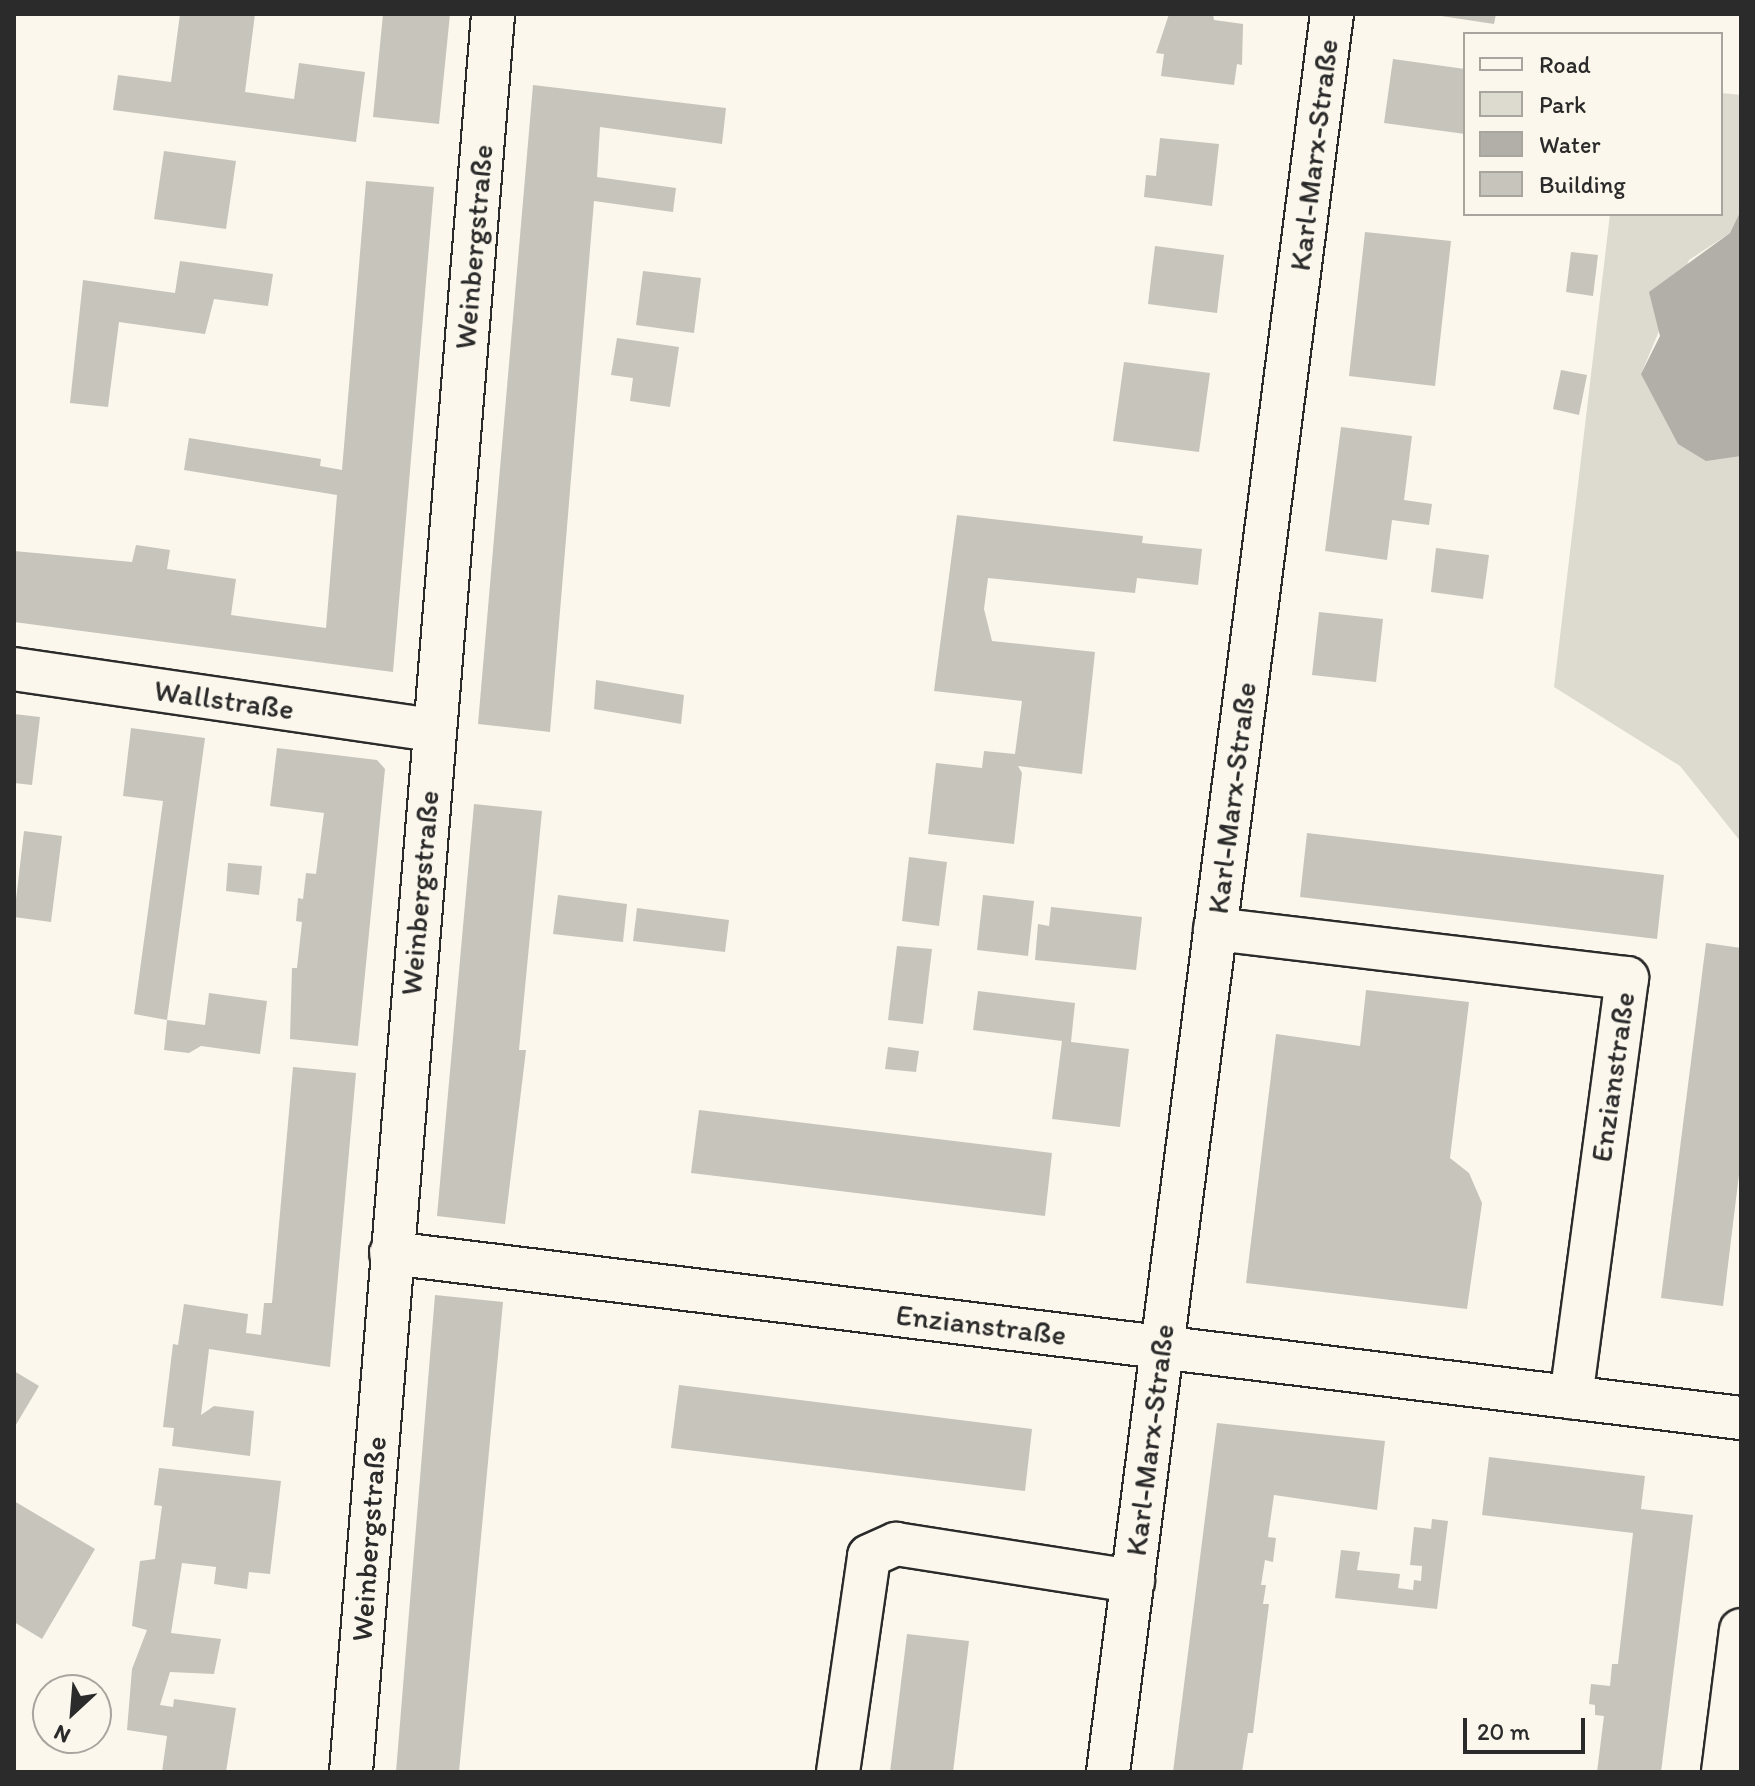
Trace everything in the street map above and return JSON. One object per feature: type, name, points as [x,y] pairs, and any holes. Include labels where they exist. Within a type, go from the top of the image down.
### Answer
[{"type":"street","name":"Weinbergstraße","points":[[351,1772],[493,14]]},
{"type":"street","name":"Karl-Marx-Straße","points":[[1108,1772],[1332,14]]},
{"type":"street","name":"Wallstraße","points":[[14,669],[434,730]]},
{"type":"street","name":"Enzianstraße","points":[[1215,929],[1627,978],[1571,1397]]},
{"type":"street","name":"Enzianstraße","points":[[391,1253],[1160,1350],[1741,1418]]},
{"type":"street","name":"Karl-Marx-Straße","points":[[838,1772],[869,1556],[896,1544],[1133,1581]]},
{"type":"street","points":[[1723,1772],[1741,1630]]},
{"type":"green space","points":[[1723,93],[1741,95],[1741,210],[1730,233],[1689,260],[1641,374],[1741,456],[1741,842],[1680,766],[1554,687],[1610,216],[1723,216]]},
{"type":"water","points":[[1741,210],[1741,456],[1706,461],[1678,444],[1641,374],[1660,336],[1649,292],[1730,233]]},
{"type":"building","points":[[180,14],[255,14],[245,92],[294,99],[299,63],[365,72],[356,142],[113,110],[118,75],[171,82]]},
{"type":"building","points":[[383,14],[450,14],[439,124],[373,117]]},
{"type":"building","points":[[1169,14],[1213,14],[1214,20],[1243,24],[1242,65],[1237,64],[1234,85],[1161,76],[1164,54],[1156,53]]},
{"type":"building","points":[[1428,14],[1496,14],[1494,24]]},
{"type":"building","points":[[1393,59],[1463,69],[1463,134],[1384,123]]},
{"type":"building","points":[[533,85],[726,108],[722,144],[600,127],[597,177],[676,188],[673,212],[594,201],[550,732],[478,724]]},
{"type":"building","points":[[1160,138],[1219,144],[1212,206],[1144,197],[1146,175],[1156,176]]},
{"type":"building","points":[[164,151],[236,161],[226,229],[154,219]]},
{"type":"building","points":[[366,181],[434,187],[393,672],[14,622],[14,551],[132,562],[136,545],[170,550],[167,569],[236,579],[231,615],[326,628],[337,495],[184,470],[189,438],[321,459],[320,466],[342,470]]},
{"type":"building","points":[[1365,232],[1451,241],[1435,386],[1349,376]]},
{"type":"building","points":[[1155,246],[1224,255],[1217,313],[1148,304]]},
{"type":"building","points":[[1571,252],[1598,255],[1593,296],[1566,292]]},
{"type":"building","points":[[180,261],[273,274],[268,306],[214,299],[205,334],[119,322],[108,407],[70,403],[83,280],[175,293]]},
{"type":"building","points":[[643,271],[701,278],[694,333],[636,325]]},
{"type":"building","points":[[617,338],[679,347],[670,407],[630,401],[633,378],[611,375]]},
{"type":"building","points":[[1124,362],[1210,373],[1199,452],[1113,441]]},
{"type":"building","points":[[1561,370],[1587,375],[1579,415],[1553,409]]},
{"type":"building","points":[[1341,427],[1412,436],[1404,500],[1432,504],[1429,525],[1392,520],[1387,560],[1325,551]]},
{"type":"building","points":[[957,515],[1143,536],[1142,543],[1202,549],[1198,585],[1137,578],[1135,593],[988,578],[984,609],[992,641],[1095,652],[1082,774],[1018,766],[1022,773],[1014,844],[928,834],[936,763],[982,768],[984,751],[1015,754],[1022,701],[934,691]]},
{"type":"building","points":[[1436,548],[1489,555],[1483,599],[1431,592]]},
{"type":"building","points":[[1319,612],[1383,619],[1376,682],[1312,675]]},
{"type":"building","points":[[596,680],[684,695],[681,724],[594,709]]},
{"type":"building","points":[[14,714],[40,717],[32,785],[14,783]]},
{"type":"building","points":[[131,728],[205,738],[167,1020],[134,1014],[163,801],[123,796]]},
{"type":"building","points":[[277,748],[377,760],[385,769],[358,1046],[290,1039],[292,968],[297,968],[302,922],[296,921],[298,898],[303,899],[306,873],[316,874],[324,813],[270,806]]},
{"type":"building","points":[[474,804],[542,811],[519,1050],[526,1050],[505,1224],[437,1216]]},
{"type":"building","points":[[24,831],[62,836],[51,922],[14,917]]},
{"type":"building","points":[[1307,833],[1664,875],[1657,939],[1300,897]]},
{"type":"building","points":[[909,857],[947,862],[939,926],[902,921]]},
{"type":"building","points":[[228,863],[262,866],[259,895],[226,891]]},
{"type":"building","points":[[558,895],[627,904],[623,942],[553,934]]},
{"type":"building","points":[[983,895],[1034,901],[1028,956],[977,950]]},
{"type":"building","points":[[1051,907],[1142,917],[1136,970],[1035,960],[1038,924],[1049,926]]},
{"type":"building","points":[[637,908],[729,920],[725,952],[633,941]]},
{"type":"building","points":[[1706,943],[1741,948],[1741,1158],[1723,1306],[1661,1298]]},
{"type":"building","points":[[897,946],[932,949],[923,1024],[888,1020]]},
{"type":"building","points":[[1366,990],[1469,1002],[1450,1158],[1469,1173],[1482,1203],[1467,1309],[1246,1283],[1276,1034],[1360,1046]]},
{"type":"building","points":[[978,991],[1075,1003],[1071,1042],[1129,1049],[1120,1127],[1052,1119],[1062,1041],[973,1030]]},
{"type":"building","points":[[209,993],[267,1001],[260,1054],[201,1046],[189,1053],[164,1050],[167,1020],[205,1025]]},
{"type":"building","points":[[888,1047],[919,1051],[916,1072],[885,1069]]},
{"type":"building","points":[[293,1067],[356,1073],[330,1367],[209,1349],[201,1415],[214,1406],[254,1411],[250,1456],[172,1446],[174,1428],[163,1427],[173,1344],[178,1345],[184,1304],[248,1314],[246,1333],[261,1335],[264,1303],[272,1303]]},
{"type":"building","points":[[699,1110],[1052,1153],[1045,1216],[691,1173]]},
{"type":"building","points":[[435,1295],[503,1302],[459,1772],[396,1772]]},
{"type":"building","points":[[14,1371],[39,1386],[14,1428]]},
{"type":"building","points":[[679,1385],[1032,1429],[1025,1491],[671,1448]]},
{"type":"building","points":[[1217,1423],[1385,1441],[1377,1510],[1274,1495],[1268,1537],[1276,1538],[1273,1562],[1265,1560],[1261,1585],[1266,1585],[1263,1604],[1269,1604],[1253,1733],[1248,1733],[1242,1772],[1173,1772]]},
{"type":"building","points":[[1489,1457],[1645,1476],[1641,1509],[1693,1515],[1661,1772],[1597,1772],[1604,1716],[1595,1715],[1595,1705],[1589,1704],[1591,1684],[1610,1686],[1612,1664],[1618,1664],[1633,1533],[1482,1515]]},
{"type":"building","points":[[159,1468],[281,1481],[270,1574],[249,1572],[247,1589],[214,1584],[216,1567],[182,1563],[171,1633],[221,1639],[214,1674],[170,1672],[160,1705],[173,1707],[174,1699],[236,1708],[226,1772],[162,1772],[167,1736],[127,1730],[132,1669],[147,1630],[132,1626],[140,1561],[155,1559],[162,1506],[154,1505]]},
{"type":"building","points":[[14,1501],[95,1549],[42,1639],[14,1622]]},
{"type":"building","points":[[1432,1519],[1448,1521],[1437,1609],[1335,1598],[1341,1550],[1360,1552],[1357,1570],[1400,1574],[1398,1588],[1413,1590],[1414,1580],[1421,1581],[1422,1566],[1410,1565],[1414,1527],[1431,1529]]},
{"type":"building","points":[[907,1634],[969,1641],[953,1772],[890,1772]]}]
